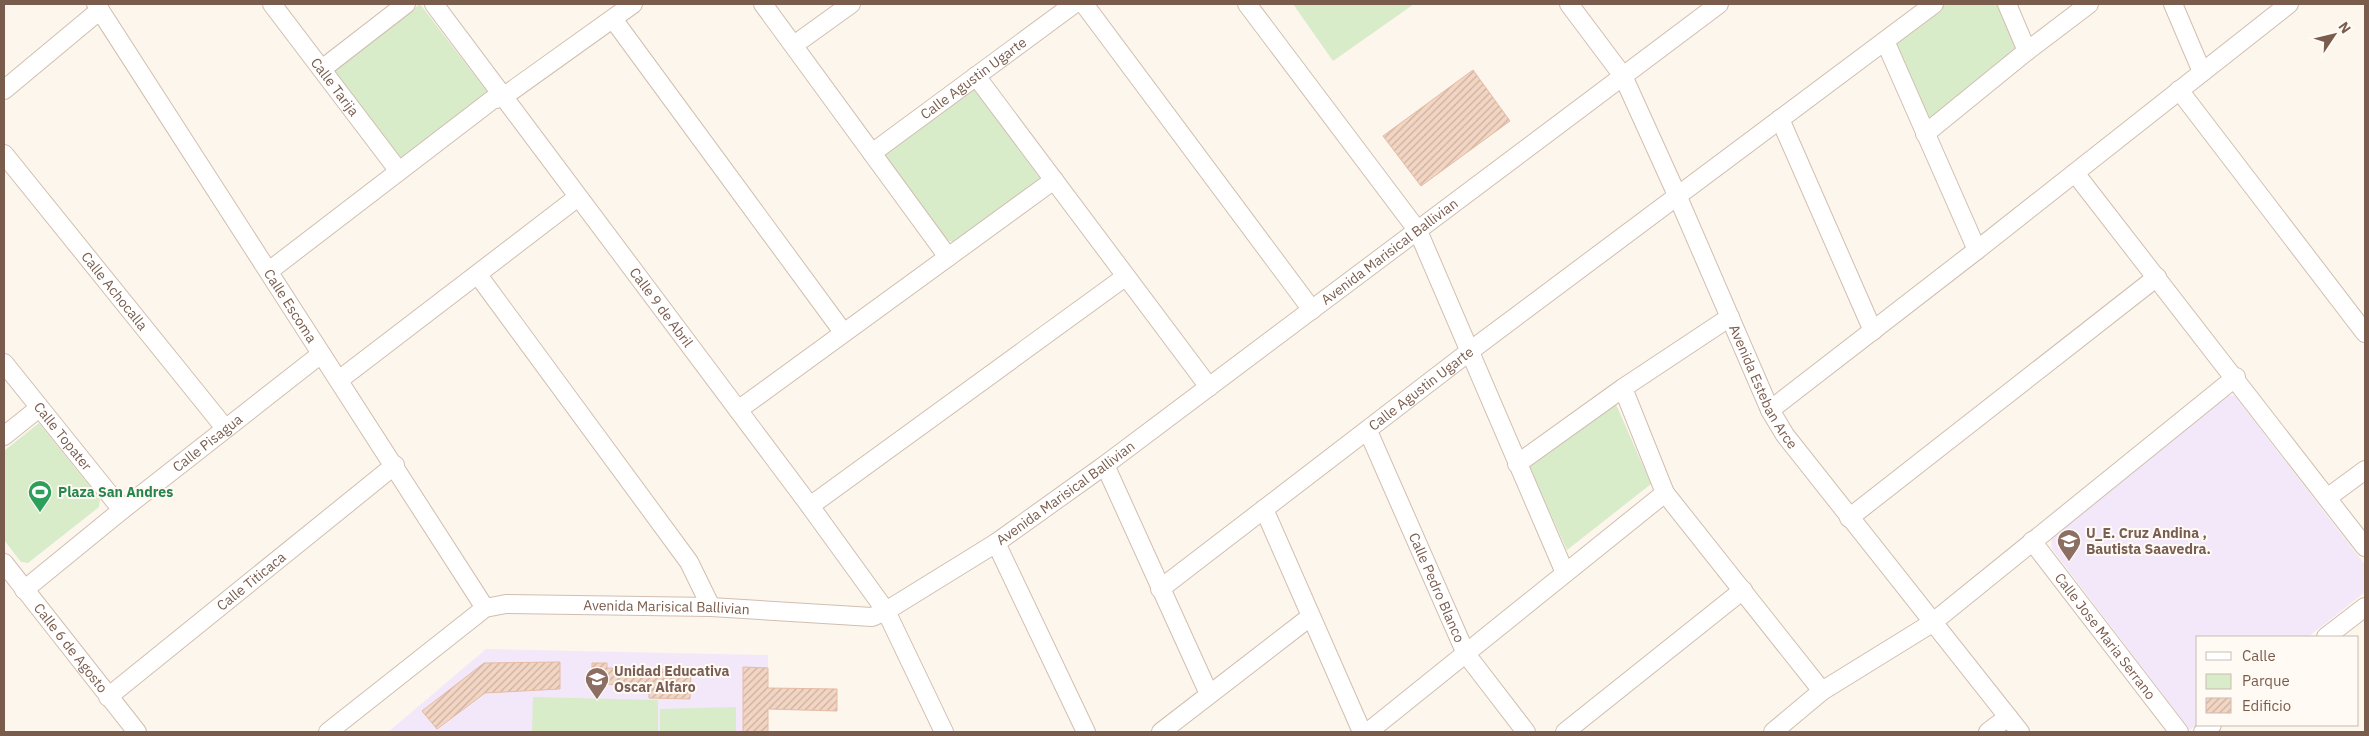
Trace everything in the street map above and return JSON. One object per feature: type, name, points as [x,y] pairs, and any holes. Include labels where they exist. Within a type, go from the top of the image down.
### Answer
[{"type":"street","name":"Calle Tarija","points":[[272,4],[398,170]]},
{"type":"street","points":[[322,69],[406,4]]},
{"type":"street","name":"Calle 9 de Abril","points":[[434,4],[810,506],[886,611],[944,732]]},
{"type":"street","points":[[269,271],[398,170],[492,100],[503,97],[633,4]]},
{"type":"street","points":[[763,4],[948,257]]},
{"type":"street","points":[[794,45],[851,4]]},
{"type":"street","name":"Calle Agustin Ugarte","points":[[872,153],[1074,4]]},
{"type":"street","points":[[1084,4],[1312,310]]},
{"type":"street","name":"Calle Agustin Ugarte","points":[[1160,589],[1470,351],[1418,231],[1247,4]]},
{"type":"street","name":"Avenida Esteban Arce","points":[[1569,4],[1623,76],[1678,195],[1770,410],[1785,435],[2020,732]]},
{"type":"street","name":"Avenida Marisical Ballivian","points":[[328,732],[485,608],[506,604],[711,607],[872,616],[886,611],[996,543],[1105,465],[1719,4]]},
{"type":"street","points":[[1564,573],[1470,351],[1934,4]]},
{"type":"street","points":[[2007,4],[2027,51]]},
{"type":"street","points":[[1925,134],[2027,51],[2089,4]]},
{"type":"street","points":[[2173,4],[2202,72]]},
{"type":"street","points":[[1770,410],[1977,250],[2289,4]]},
{"type":"street","points":[[4,90],[98,7]]},
{"type":"street","name":"Calle Escoma","points":[[98,7],[485,608]]},
{"type":"street","points":[[613,18],[843,332]]},
{"type":"street","points":[[1885,42],[1977,250]]},
{"type":"street","points":[[976,76],[1124,277],[1208,387]]},
{"type":"street","points":[[2179,90],[2365,333]]},
{"type":"street","points":[[1780,119],[1873,331]]},
{"type":"street","name":"Calle Achocalla","points":[[4,154],[225,428]]},
{"type":"street","points":[[2075,173],[2236,377],[2365,547]]},
{"type":"street","points":[[738,410],[1054,180]]},
{"type":"street","points":[[338,380],[578,197]]},
{"type":"street","points":[[478,275],[689,562],[711,607]]},
{"type":"street","points":[[1849,518],[2157,276]]},
{"type":"street","points":[[810,506],[1124,277]]},
{"type":"street","points":[[1517,464],[1623,388],[1730,316]]},
{"type":"street","name":"Calle Pisagua","points":[[24,590],[225,428],[322,354]]},
{"type":"street","name":"Calle Topater","points":[[4,363],[122,510]]},
{"type":"street","points":[[1773,732],[1822,691],[1932,622],[2236,377]]},
{"type":"street","points":[[1623,388],[1665,493],[1822,691]]},
{"type":"street","points":[[4,436],[39,408]]},
{"type":"street","name":"Calle Pedro Blanco","points":[[1368,431],[1466,654],[1526,732]]},
{"type":"street","name":"Calle Titicaca","points":[[108,696],[394,465]]},
{"type":"street","points":[[1105,465],[1209,694]]},
{"type":"street","points":[[2327,498],[2365,470]]},
{"type":"street","points":[[1368,732],[1665,493]]},
{"type":"street","points":[[1264,509],[1362,732]]},
{"type":"street","name":"Calle Jose Maria Serrano","points":[[2032,541],[2179,732]]},
{"type":"street","points":[[996,543],[1086,732]]},
{"type":"street","name":"Calle 6 de Agosto","points":[[4,563],[137,732]]},
{"type":"street","points":[[1565,732],[1743,590]]},
{"type":"street","points":[[2327,636],[2365,607]]},
{"type":"street","points":[[1161,732],[1310,617]]},
{"type":"street","points":[[1988,732],[2008,717]]},
{"type":"shaded area","points":[[2227,395],[2235,396],[2365,565],[2365,592],[2309,636],[2196,636],[2196,726],[2190,730],[2052,549],[2051,537]]},
{"type":"shaded area","name":"Unidad Educativa Oscar Alfaro","points":[[486,649],[768,655],[768,732],[388,732]]},
{"type":"green space","points":[[420,4],[489,94],[401,160],[333,70]]},
{"type":"green space","points":[[1293,4],[1414,4],[1333,61]]},
{"type":"green space","points":[[1946,4],[2001,4],[2017,48],[1935,116],[1929,117],[1924,114],[1895,43]]},
{"type":"green space","points":[[969,89],[977,89],[1041,174],[1040,181],[956,243],[944,239],[884,154]]},
{"type":"green space","points":[[1615,402],[1651,484],[1567,550],[1528,464]]},
{"type":"green space","points":[[39,423],[100,499],[99,507],[28,563],[21,562],[4,540],[4,451]]},
{"type":"green space","points":[[533,697],[658,700],[658,732],[532,732]]},
{"type":"green space","points":[[736,707],[736,732],[660,732],[660,709]]},
{"type":"building","points":[[1473,70],[1510,121],[1421,186],[1383,136]]},
{"type":"building","points":[[560,662],[560,689],[485,693],[437,729],[422,711],[484,663]]},
{"type":"building","points":[[592,663],[607,663],[607,668],[691,670],[690,699],[649,698],[649,685],[592,684]]},
{"type":"building","points":[[743,667],[768,668],[768,688],[837,689],[837,711],[768,709],[768,732],[743,732]]},
{"type":"place","name":"Plaza San Andres","points":[[40,513]]},
{"type":"place","name":"U_E. Cruz Andina , Bautista Saavedra.","points":[[2069,562]]},
{"type":"place","name":"Unidad Educativa Oscar Alfaro","points":[[597,700]]}]
